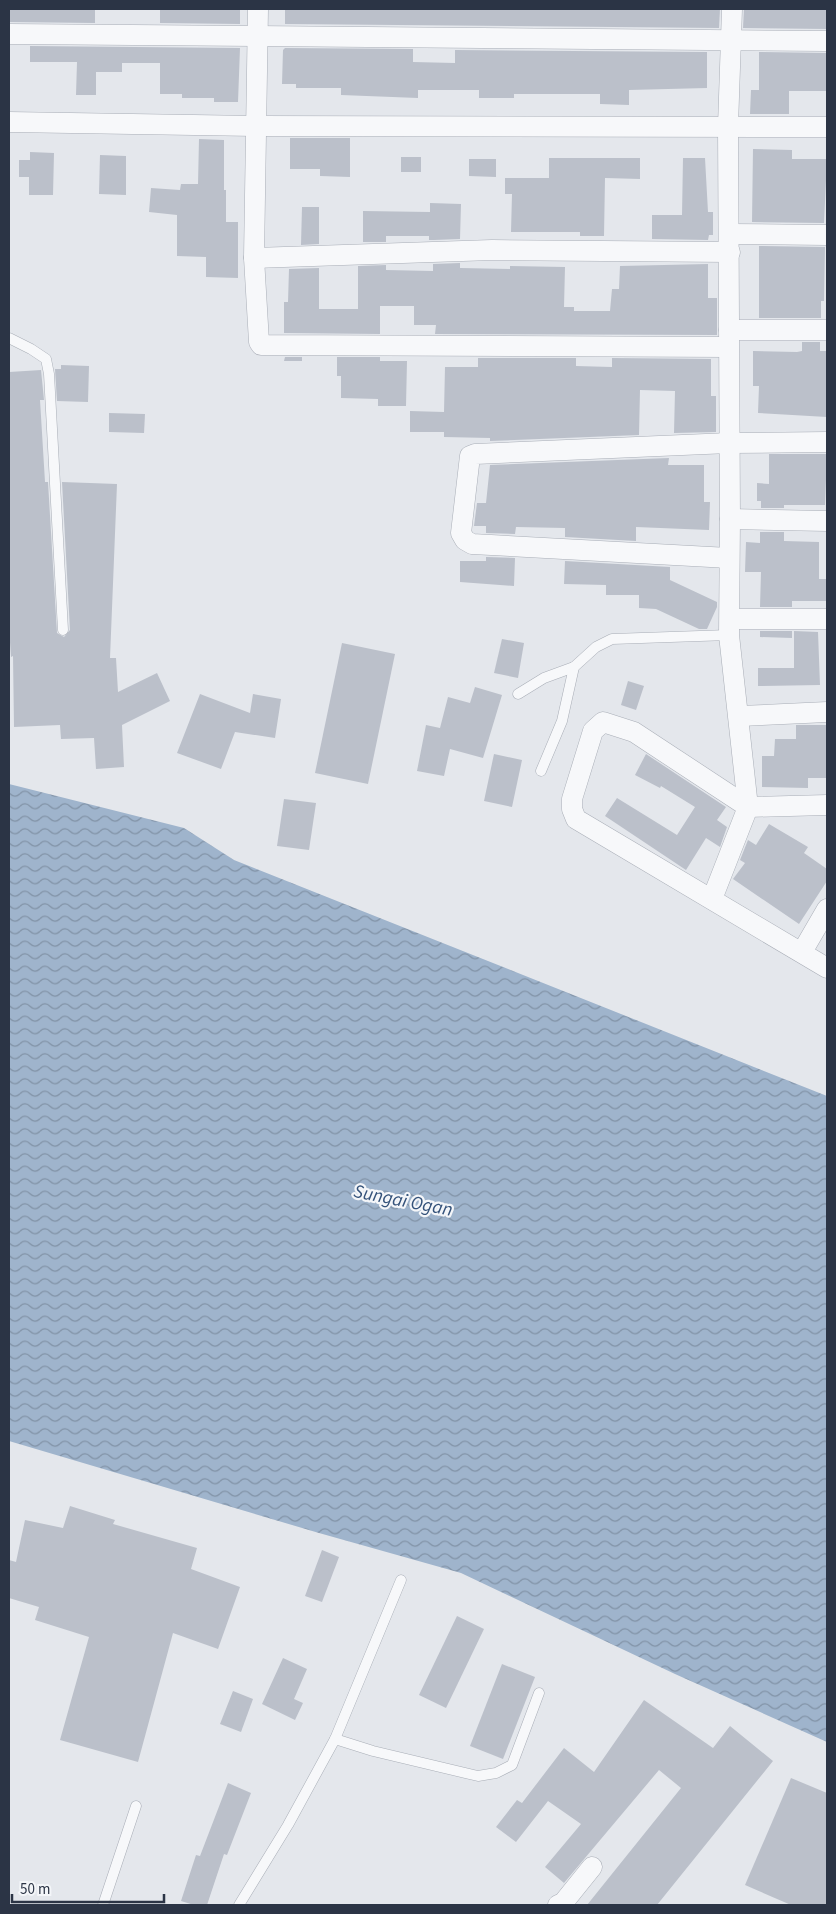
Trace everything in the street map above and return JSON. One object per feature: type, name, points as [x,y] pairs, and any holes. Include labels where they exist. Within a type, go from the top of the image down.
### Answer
[{"type":"street","points":[[258,9],[254,258],[259,342],[266,347],[728,338],[827,330]]},
{"type":"street","points":[[712,899],[748,807],[740,716],[729,627],[728,338],[730,243],[728,126],[732,9]]},
{"type":"street","points":[[9,34],[258,34],[731,41],[827,40]]},
{"type":"street","points":[[9,122],[255,126],[827,127]]},
{"type":"street","points":[[254,258],[730,243],[827,235]]},
{"type":"street","points":[[729,558],[472,544],[465,540],[461,533],[470,456],[474,454],[729,443],[827,442]]},
{"type":"street","points":[[730,519],[827,521]]},
{"type":"street","points":[[729,627],[827,619]]},
{"type":"street","points":[[740,716],[827,712]]},
{"type":"street","points":[[827,805],[748,807],[634,732],[603,722],[592,731],[572,799],[572,809],[576,819],[827,968]]},
{"type":"street","points":[[802,952],[827,909]]},
{"type":"street","points":[[558,1905],[563,1903],[592,1868]]},
{"type":"lane","points":[[9,338],[46,359],[50,374],[63,630]]},
{"type":"lane","points":[[518,694],[544,678],[574,667],[596,648],[612,639],[729,627]]},
{"type":"lane","points":[[541,771],[562,721],[574,667]]},
{"type":"lane","points":[[239,1905],[288,1825],[335,1739],[401,1580]]},
{"type":"lane","points":[[335,1739],[373,1751],[478,1776],[496,1773],[512,1765],[539,1693]]},
{"type":"lane","points":[[103,1905],[136,1806]]},
{"type":"water","name":"Sungai Ogan","points":[[9,784],[184,828],[234,860],[827,1096],[827,1742],[675,1674],[461,1573],[9,1441]]},
{"type":"building","points":[[9,9],[95,9],[95,23],[9,22]]},
{"type":"building","points":[[160,9],[240,9],[240,24],[160,23]]},
{"type":"building","points":[[285,9],[720,9],[719,28],[285,24]]},
{"type":"building","points":[[744,9],[827,9],[827,29],[743,28]]},
{"type":"building","points":[[30,46],[240,48],[238,102],[214,102],[214,98],[182,98],[182,94],[160,94],[160,63],[122,63],[122,72],[96,72],[96,95],[76,95],[77,62],[30,62]]},
{"type":"building","points":[[285,48],[413,49],[413,62],[455,63],[455,50],[707,52],[707,88],[629,90],[629,105],[600,104],[600,94],[514,94],[514,98],[479,98],[479,90],[418,90],[418,98],[341,95],[341,88],[296,88],[296,84],[282,84],[283,50]]},
{"type":"building","points":[[759,52],[827,53],[827,91],[789,91],[789,114],[750,114],[751,90],[759,90]]},
{"type":"building","points":[[290,138],[350,138],[350,177],[320,176],[320,169],[290,169]]},
{"type":"building","points":[[199,139],[224,140],[226,222],[238,222],[238,278],[206,277],[206,257],[177,256],[177,215],[149,212],[151,188],[180,190],[181,184],[198,184]]},
{"type":"building","points":[[753,149],[792,150],[792,159],[827,159],[824,223],[752,222]]},
{"type":"building","points":[[30,152],[54,153],[53,195],[29,195],[29,177],[19,177],[19,160],[30,160]]},
{"type":"building","points":[[100,155],[126,156],[126,195],[99,194]]},
{"type":"building","points":[[401,157],[421,157],[421,172],[401,172]]},
{"type":"building","points":[[549,158],[640,158],[640,179],[605,178],[604,236],[580,236],[580,232],[511,232],[512,194],[505,194],[505,178],[549,178]]},
{"type":"building","points":[[683,158],[705,158],[708,212],[713,212],[713,235],[709,235],[708,240],[652,239],[652,215],[682,215]]},
{"type":"building","points":[[469,159],[496,159],[496,177],[469,176]]},
{"type":"building","points":[[430,203],[461,204],[460,239],[429,240],[429,236],[386,236],[386,242],[363,242],[363,211],[430,212]]},
{"type":"building","points":[[302,207],[319,207],[319,244],[301,245]]},
{"type":"building","points":[[759,246],[825,247],[824,301],[821,301],[821,318],[759,318]]},
{"type":"building","points":[[460,263],[460,268],[510,269],[510,266],[565,267],[564,307],[574,307],[574,311],[610,311],[612,289],[619,289],[620,266],[708,264],[708,298],[717,298],[717,335],[435,334],[436,325],[414,325],[414,306],[380,306],[380,334],[284,333],[284,302],[288,302],[289,269],[319,268],[319,309],[358,309],[358,266],[386,265],[386,270],[433,271],[433,264]]},
{"type":"building","points":[[802,342],[820,342],[820,351],[827,351],[827,417],[758,413],[759,386],[753,386],[753,351],[797,352],[802,351]]},
{"type":"building","points":[[285,357],[302,357],[302,361],[284,361]]},
{"type":"building","points":[[337,357],[380,357],[380,361],[407,361],[406,406],[378,406],[378,399],[341,398],[341,376],[337,376]]},
{"type":"building","points":[[478,358],[576,358],[576,366],[612,367],[612,358],[711,359],[711,396],[716,396],[716,432],[674,433],[675,391],[640,390],[639,435],[490,441],[490,438],[444,437],[444,432],[410,432],[410,411],[444,412],[445,367],[478,367]]},
{"type":"building","points":[[61,365],[89,366],[88,402],[57,401],[55,369],[61,369]]},
{"type":"building","points":[[41,370],[44,400],[40,400],[45,482],[48,482],[57,633],[64,637],[70,630],[62,482],[117,484],[110,658],[116,658],[118,692],[157,673],[170,701],[122,725],[124,767],[96,769],[94,738],[61,739],[60,725],[14,727],[13,656],[11,657],[9,628],[9,372]]},
{"type":"building","points":[[109,413],[145,414],[144,433],[109,432]]},
{"type":"building","points":[[769,454],[827,454],[825,505],[784,505],[784,508],[761,508],[761,501],[757,501],[757,483],[769,484]]},
{"type":"building","points":[[669,458],[668,465],[704,465],[704,502],[710,502],[709,530],[636,527],[636,541],[565,537],[565,528],[516,527],[515,534],[486,533],[486,526],[474,526],[477,503],[486,503],[490,465]]},
{"type":"building","points":[[760,532],[784,532],[784,541],[819,542],[819,579],[826,579],[826,601],[792,601],[792,607],[760,607],[761,572],[745,572],[746,542],[760,543]]},
{"type":"building","points":[[486,557],[515,558],[514,586],[460,582],[460,561],[486,561]]},
{"type":"building","points":[[565,561],[670,567],[670,580],[717,602],[717,607],[707,629],[699,629],[656,609],[639,608],[639,595],[606,595],[606,585],[564,584]]},
{"type":"building","points":[[760,631],[792,631],[792,638],[760,637]]},
{"type":"building","points":[[794,631],[818,632],[820,685],[758,686],[758,668],[794,668]]},
{"type":"building","points":[[502,639],[524,643],[518,678],[494,673]]},
{"type":"building","points":[[342,643],[395,654],[368,784],[315,773]]},
{"type":"building","points":[[628,681],[644,686],[636,710],[621,705]]},
{"type":"building","points":[[475,687],[502,695],[483,758],[450,749],[444,776],[417,771],[426,725],[440,728],[448,697],[470,703]]},
{"type":"building","points":[[200,694],[250,713],[253,694],[281,699],[275,738],[235,732],[221,769],[177,753]]},
{"type":"building","points":[[796,725],[827,725],[827,778],[808,778],[808,788],[762,787],[762,756],[774,756],[775,739],[796,739]]},
{"type":"building","points":[[494,754],[522,760],[512,807],[484,801]]},
{"type":"building","points":[[646,754],[726,807],[717,820],[727,827],[720,847],[706,838],[686,870],[605,816],[617,798],[677,835],[695,807],[661,786],[660,788],[635,775]]},
{"type":"building","points":[[284,799],[316,803],[309,850],[277,846]]},
{"type":"building","points":[[769,824],[808,847],[804,853],[827,869],[827,881],[799,924],[733,879],[745,863],[740,860],[748,840],[756,845]]},
{"type":"building","points":[[70,1506],[115,1520],[113,1524],[197,1548],[191,1569],[240,1587],[218,1649],[173,1633],[138,1762],[60,1740],[89,1637],[35,1620],[39,1607],[9,1598],[9,1560],[16,1562],[25,1520],[63,1528]]},
{"type":"building","points":[[322,1550],[339,1557],[322,1602],[305,1596]]},
{"type":"building","points":[[457,1616],[484,1629],[446,1708],[419,1695]]},
{"type":"building","points":[[283,1658],[307,1669],[294,1699],[303,1703],[295,1720],[262,1704]]},
{"type":"building","points":[[502,1664],[535,1677],[503,1759],[470,1746]]},
{"type":"building","points":[[233,1691],[253,1699],[241,1732],[220,1724]]},
{"type":"building","points":[[644,1700],[713,1748],[730,1726],[773,1761],[657,1905],[587,1905],[681,1788],[659,1770],[564,1883],[545,1867],[581,1824],[548,1801],[516,1842],[496,1827],[517,1800],[522,1803],[564,1748],[594,1772]]},
{"type":"building","points":[[791,1778],[827,1793],[827,1905],[791,1905],[745,1885]]},
{"type":"building","points":[[228,1783],[251,1793],[227,1855],[224,1854],[207,1905],[194,1905],[181,1901],[196,1855],[200,1856]]}]
